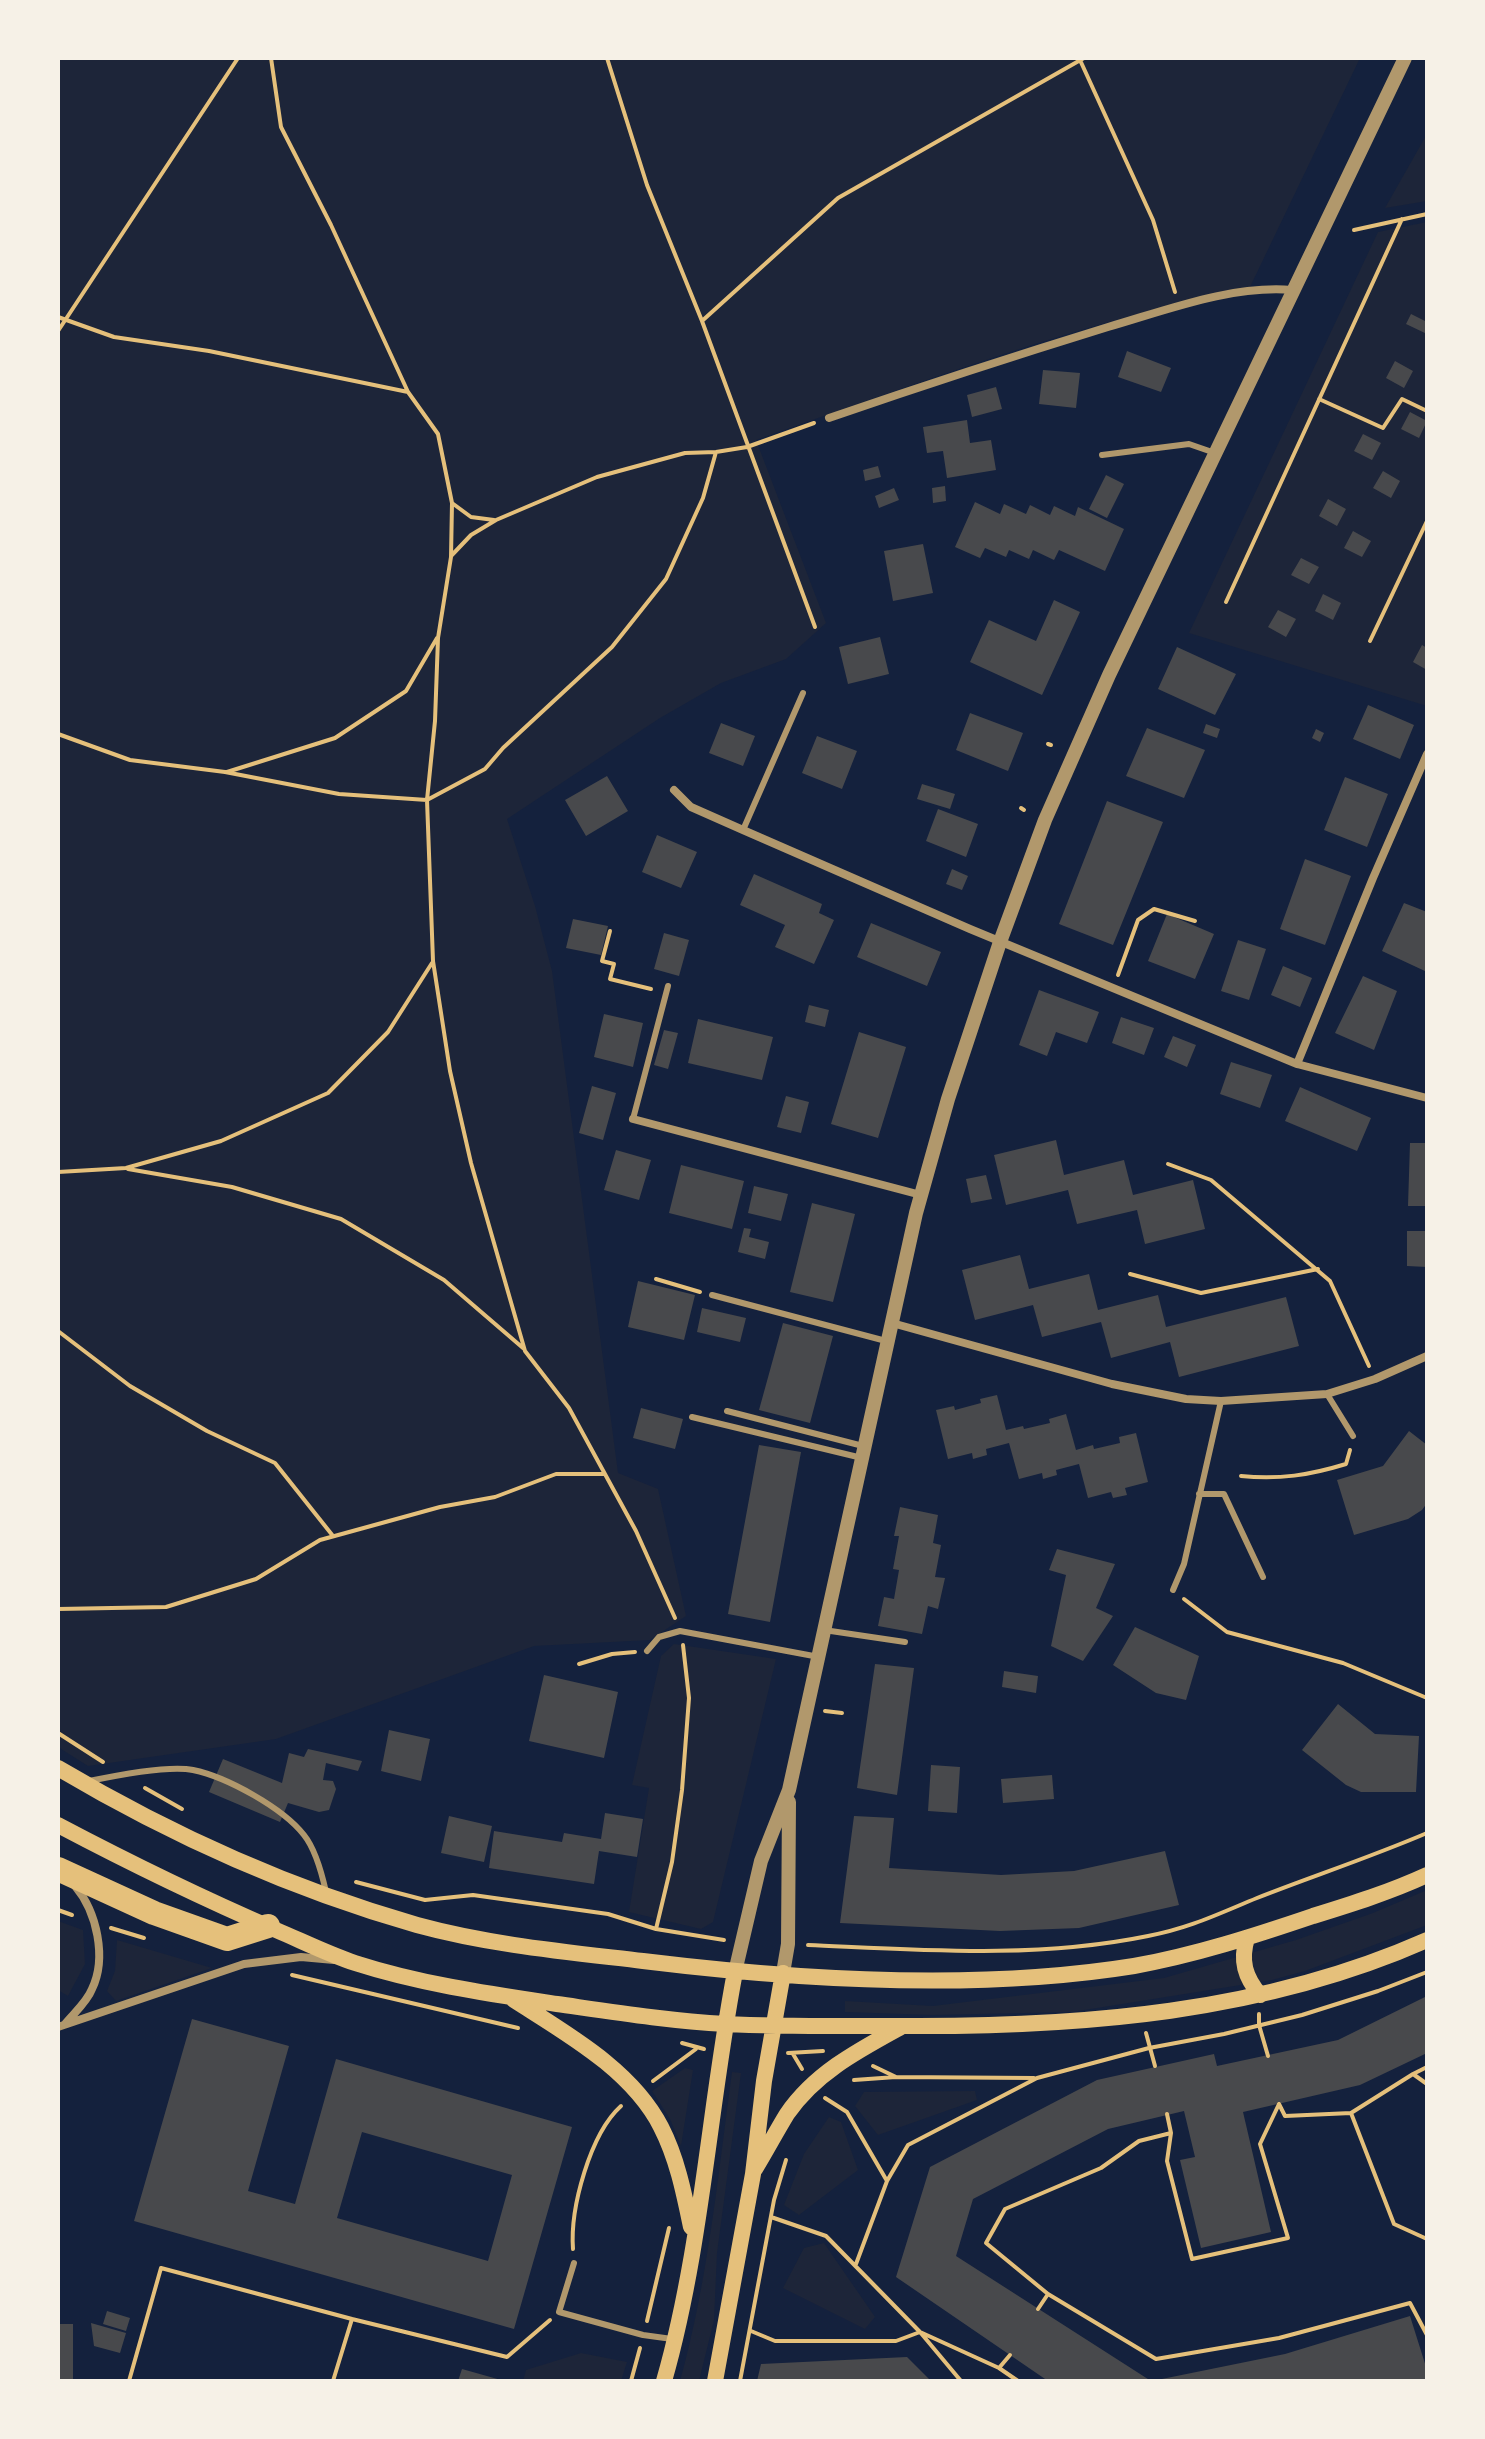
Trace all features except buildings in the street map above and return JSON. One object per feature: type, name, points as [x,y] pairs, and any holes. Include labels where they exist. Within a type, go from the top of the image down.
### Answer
[{"type":"highway","points":[[58,1870],[154,1913],[227,1939],[268,1926]]},
{"type":"main road","points":[[58,1768],[200,1844],[326,1896],[420,1926],[524,1947],[735,1972],[927,1979],[1037,1976],[1133,1966],[1247,1938],[1395,1890],[1427,1875]]},
{"type":"main road","points":[[58,1825],[154,1875],[354,1963],[510,1997],[632,2015],[725,2024],[978,2027],[1141,2016],[1260,1995],[1369,1963],[1427,1940]]},
{"type":"main road","points":[[1247,1938],[1242,1953],[1245,1973],[1260,1995]]},
{"type":"main road","points":[[664,2381],[676,2340],[694,2240],[735,1972]]},
{"type":"main road","points":[[715,2381],[753,2174],[783,1973]]},
{"type":"main road","points":[[510,1997],[600,2059],[637,2093],[661,2127],[682,2183],[694,2240]]},
{"type":"main road","points":[[753,2174],[787,2114],[812,2085],[849,2055],[903,2026]]},
{"type":"street","points":[[735,1972],[761,1861],[789,1790],[921,1195],[948,1099],[1000,942],[1051,805],[1109,675],[1405,58]]},
{"type":"street","points":[[829,418],[966,370],[1180,306],[1265,288],[1292,290]]},
{"type":"street","points":[[1297,1064],[1427,754]]},
{"type":"street","points":[[674,790],[691,807],[743,830],[1000,942],[1297,1064],[1427,1098]]},
{"type":"street","points":[[633,1119],[921,1195]]},
{"type":"street","points":[[892,1323],[1112,1384],[1186,1399],[1221,1401],[1327,1394],[1375,1379],[1427,1356]]},
{"type":"street","points":[[783,1973],[788,1944],[789,1790]]},
{"type":"street","points":[[58,1870],[78,1889],[94,1922],[99,1941],[98,1971],[92,1991],[60,2024]]},
{"type":"street","points":[[60,2024],[244,1964],[301,1957],[354,1963]]},
{"type":"lane","points":[[1102,455],[1189,444],[1215,453]]},
{"type":"lane","points":[[743,830],[803,693]]},
{"type":"lane","points":[[633,1119],[668,989]]},
{"type":"lane","points":[[712,1295],[888,1341]]},
{"type":"lane","points":[[1327,1394],[1353,1436]]},
{"type":"lane","points":[[1173,1590],[1184,1564],[1221,1401]]},
{"type":"lane","points":[[727,1411],[864,1452]]},
{"type":"lane","points":[[692,1417],[864,1452]]},
{"type":"lane","points":[[1199,1494],[1224,1494],[1263,1577]]},
{"type":"lane","points":[[824,1630],[905,1642]]},
{"type":"lane","points":[[647,1651],[659,1637],[680,1631],[819,1657]]},
{"type":"lane","points":[[82,1782],[121,1774],[192,1770],[256,1795],[305,1836],[321,1873],[326,1896]]},
{"type":"lane","points":[[574,2263],[559,2312],[643,2335],[676,2340]]},
{"type":"path","points":[[58,331],[238,58]]},
{"type":"path","points":[[271,58],[281,127],[331,225],[408,392],[438,434],[452,503],[451,557],[438,638],[435,721],[427,800],[433,961],[450,1071],[471,1163],[525,1351]]},
{"type":"path","points":[[607,58],[647,185],[702,321],[815,627]]},
{"type":"path","points":[[702,321],[838,198],[1081,59],[1153,220],[1180,306]]},
{"type":"path","points":[[1354,230],[1427,214]]},
{"type":"path","points":[[1226,602],[1402,219]]},
{"type":"path","points":[[58,317],[114,337],[209,351],[408,392]]},
{"type":"path","points":[[1319,399],[1383,428],[1402,399],[1427,411]]},
{"type":"path","points":[[451,557],[471,535],[496,520],[597,477],[685,453],[747,447],[829,418]]},
{"type":"path","points":[[58,734],[130,760],[225,772],[339,794],[427,800],[485,769],[503,748],[612,647],[666,579],[703,498],[716,452]]},
{"type":"path","points":[[452,503],[471,517],[496,520]]},
{"type":"path","points":[[1370,641],[1427,521]]},
{"type":"path","points":[[225,772],[335,738],[406,691],[438,638]]},
{"type":"path","points":[[1113,988],[1138,920],[1154,909],[1195,921]]},
{"type":"path","points":[[610,931],[602,961],[614,964],[610,979],[668,989]]},
{"type":"path","points":[[58,1172],[126,1168],[221,1141],[328,1093],[388,1032],[433,961]]},
{"type":"path","points":[[1168,1164],[1211,1180],[1330,1281],[1375,1379]]},
{"type":"path","points":[[126,1168],[232,1187],[341,1219],[444,1280],[525,1351],[569,1408],[636,1531],[680,1631],[689,1698],[683,1775],[672,1862],[656,1929]]},
{"type":"path","points":[[1130,1274],[1201,1293],[1318,1269]]},
{"type":"path","points":[[656,1279],[712,1295]]},
{"type":"path","points":[[58,1331],[130,1386],[207,1431],[275,1463],[333,1536]]},
{"type":"path","points":[[1241,1476],[1271,1479],[1312,1475],[1346,1464],[1353,1436]]},
{"type":"path","points":[[58,1609],[166,1607],[256,1579],[320,1540],[333,1536],[440,1507],[495,1497],[556,1474],[604,1474]]},
{"type":"path","points":[[1173,1590],[1227,1632],[1343,1663],[1427,1698]]},
{"type":"path","points":[[579,1664],[612,1654],[647,1651]]},
{"type":"path","points":[[823,1711],[842,1713]]},
{"type":"path","points":[[58,1733],[189,1813]]},
{"type":"path","points":[[788,1944],[970,1953],[1034,1950],[1147,1937],[1202,1923],[1427,1833]]},
{"type":"path","points":[[321,1873],[425,1900],[473,1895],[554,1910],[608,1914],[686,1936],[742,1941]]},
{"type":"path","points":[[244,1964],[522,2029],[560,2030]]},
{"type":"path","points":[[855,2265],[887,2181],[908,2145],[1037,2078],[1149,2048],[1302,2015],[1427,1972]]},
{"type":"path","points":[[1260,1995],[1259,2025],[1268,2056]]},
{"type":"path","points":[[1141,2016],[1155,2066]]},
{"type":"path","points":[[574,2263],[572,2227],[594,2142],[608,2118],[696,2049],[678,2041]]},
{"type":"path","points":[[1167,2114],[1171,2133],[1167,2161],[1192,2259],[1288,2238],[1260,2144],[1279,2104],[1285,2116],[1351,2113],[1427,2067]]},
{"type":"path","points":[[973,2069],[973,2078]]},
{"type":"path","points":[[1413,2074],[1427,2084]]},
{"type":"path","points":[[845,2086],[855,2080],[896,2077],[1037,2078]]},
{"type":"path","points":[[819,2105],[835,2092]]},
{"type":"path","points":[[825,2098],[847,2112],[887,2181]]},
{"type":"path","points":[[1351,2113],[1394,2224],[1427,2239]]},
{"type":"path","points":[[1171,2133],[1139,2141],[1101,2168],[1005,2209],[986,2243],[1048,2294],[1156,2359],[1279,2338],[1410,2303],[1427,2335]]},
{"type":"path","points":[[740,2381],[771,2217],[788,2156]]},
{"type":"path","points":[[746,2209],[826,2236],[920,2332],[961,2381]]},
{"type":"path","points":[[631,2381],[669,2225]]},
{"type":"path","points":[[129,2381],[161,2268],[507,2357],[559,2312]]},
{"type":"path","points":[[1038,2309],[1048,2294]]},
{"type":"path","points":[[333,2381],[352,2319]]},
{"type":"path","points":[[751,2331],[775,2341],[896,2341],[920,2332],[999,2368],[1018,2381]]},
{"type":"path","points":[[999,2368],[1010,2355]]},
{"type":"shaded area","points":[[58,58],[1360,58],[1250,287],[1062,336],[756,440],[826,623],[786,659],[721,683],[660,718],[507,819],[552,971],[618,1473],[658,1489],[686,1616],[650,1640],[534,1646],[276,1739],[88,1766],[58,1747]]},
{"type":"shaded area","points":[[1427,134],[1427,201],[1385,208]]},
{"type":"shaded area","points":[[1427,222],[1427,706],[1189,633],[1378,232]]},
{"type":"shaded area","points":[[674,1644],[776,1659],[713,1922],[701,1929],[629,1912],[649,1788],[632,1785],[661,1656]]},
{"type":"shaded area","points":[[1427,1890],[1427,1925],[1305,1971],[1272,1980],[1072,2012],[932,2015],[845,2012],[845,2001],[933,2006],[1164,1978],[1296,1940]]},
{"type":"shaded area","points":[[58,1921],[83,1930],[85,1964],[68,1996],[58,1990]]},
{"type":"shaded area","points":[[117,1940],[212,1968],[116,2001],[107,1991],[115,1971]]},
{"type":"shaded area","points":[[685,2068],[693,2070],[681,2146],[670,2119],[652,2091]]},
{"type":"shaded area","points":[[732,2072],[741,2073],[717,2253],[714,2320],[699,2381],[680,2381],[705,2266]]},
{"type":"shaded area","points":[[975,2091],[977,2100],[878,2135],[855,2106],[864,2092]]},
{"type":"shaded area","points":[[829,2117],[841,2122],[858,2170],[799,2215],[784,2205],[804,2154]]},
{"type":"shaded area","points":[[824,2243],[875,2317],[865,2329],[783,2288],[804,2248]]},
{"type":"shaded area","points":[[581,2353],[627,2362],[621,2381],[523,2381],[526,2370]]}]
